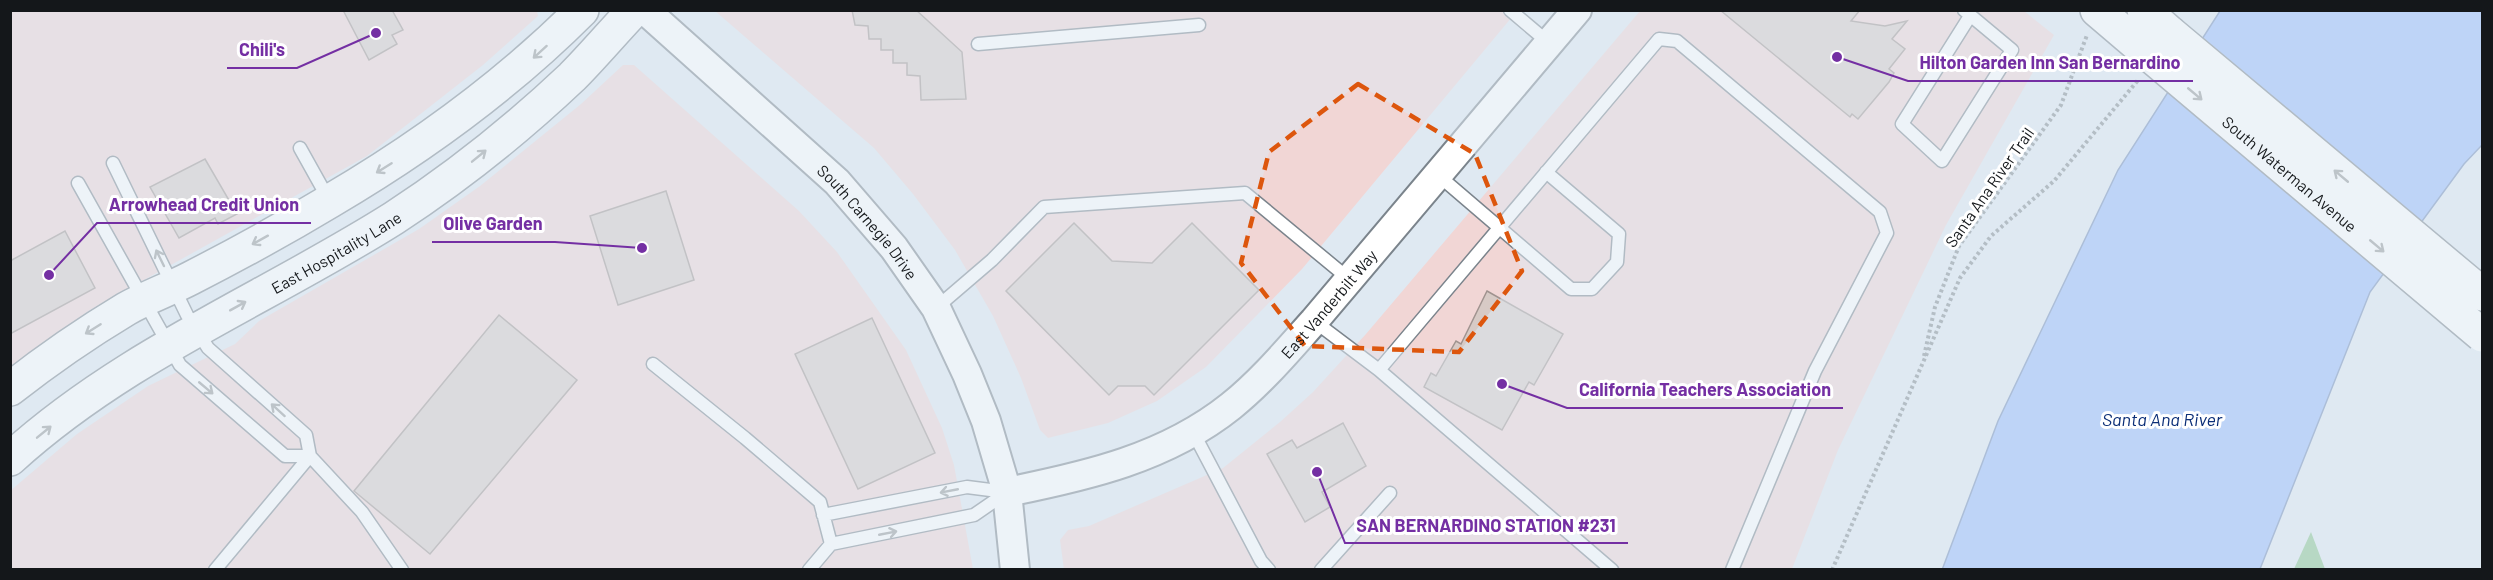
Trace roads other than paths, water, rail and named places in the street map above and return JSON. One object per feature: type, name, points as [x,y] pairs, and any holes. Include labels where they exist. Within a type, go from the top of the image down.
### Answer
[{"type":"main road","points":[[10,389],[85,334],[144,300],[173,287],[330,202],[459,117],[537,55],[582,10]]},
{"type":"main road","name":"East Hospitality Lane","points":[[10,459],[77,405],[182,337],[352,243],[433,192],[484,153],[572,76],[634,10]]},
{"type":"main road","name":"South Waterman Avenue","points":[[2144,10],[2155,54],[2482,335]]},
{"type":"main road","name":"South Waterman Avenue","points":[[2093,19],[2155,54],[2482,294]]},
{"type":"street","name":"South Carnegie Drive","points":[[645,10],[837,182],[894,248],[936,308],[982,412],[1007,492],[1015,570]]},
{"type":"street","name":"East Vanderbilt Way","points":[[1007,492],[1100,472],[1131,461],[1193,432],[1231,406],[1271,369],[1314,321],[1577,10]]},
{"type":"lane","points":[[1510,10],[1549,43]]},
{"type":"lane","points":[[1967,13],[2012,50],[1942,161],[1902,124],[1967,13]]},
{"type":"lane","points":[[978,44],[1199,25]]},
{"type":"lane","points":[[1379,370],[1659,39],[1677,41],[1880,212],[1887,233],[1815,371],[1732,570]]},
{"type":"lane","points":[[300,148],[330,202]]},
{"type":"lane","points":[[113,163],[173,287],[182,337],[180,365],[285,456],[310,456]]},
{"type":"lane","points":[[1438,175],[1571,289],[1592,289],[1617,262],[1619,234],[1546,172]]},
{"type":"lane","points":[[78,183],[144,300],[182,337],[208,348],[306,435],[310,456],[362,512],[402,570]]},
{"type":"lane","points":[[936,308],[992,260],[1044,207],[1245,193],[1350,279]]},
{"type":"lane","points":[[1314,321],[1379,370],[1612,570]]},
{"type":"lane","points":[[653,364],[820,502],[831,544]]},
{"type":"lane","points":[[1193,432],[1261,561],[1269,570]]},
{"type":"lane","points":[[215,570],[310,456]]},
{"type":"lane","points":[[823,515],[967,487],[1007,492]]},
{"type":"lane","points":[[809,570],[831,544],[974,515],[1007,492]]},
{"type":"lane","points":[[1322,570],[1390,493]]},
{"type":"water","name":"Santa Ana River","points":[[2220,11],[2482,11],[2482,145],[2464,164],[2370,292],[2260,569],[1942,570],[1998,421],[2118,170]]},
{"type":"place","name":"Chili's","points":[[376,33]]},
{"type":"place","name":"Hilton Garden Inn San Bernardino","points":[[1837,57]]},
{"type":"place","name":"Olive Garden","points":[[642,248]]},
{"type":"place","name":"Arrowhead Credit Union","points":[[49,275]]},
{"type":"place","name":"California Teachers Association","points":[[1502,384]]},
{"type":"place","name":"SAN BERNARDINO STATION #231","points":[[1317,472]]}]
